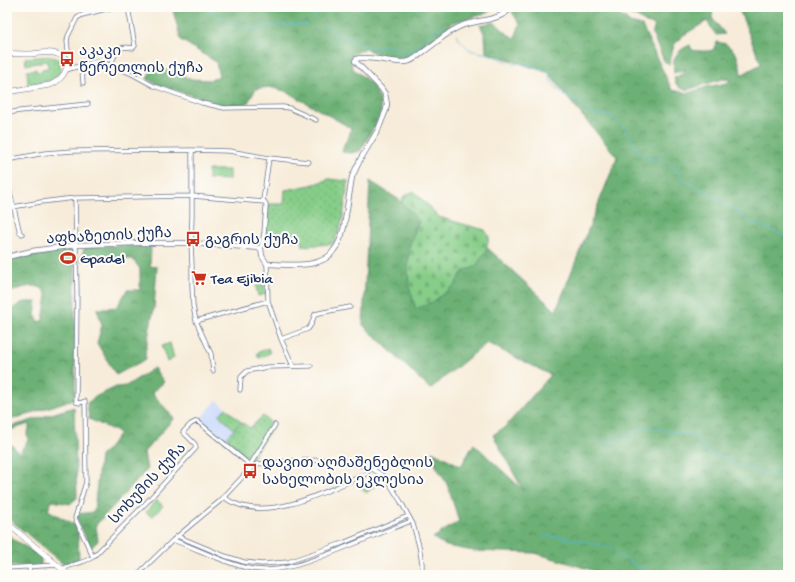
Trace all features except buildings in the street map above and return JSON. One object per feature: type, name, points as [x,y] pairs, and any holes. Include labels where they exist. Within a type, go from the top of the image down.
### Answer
[{"type":"main road","points":[[7,53],[59,54],[63,57],[66,64],[64,74],[60,80],[55,83],[7,92]]},
{"type":"main road","points":[[7,523],[69,575]]},
{"type":"street","points":[[72,68],[67,41],[77,18],[82,15],[114,7]]},
{"type":"street","points":[[267,264],[314,263],[327,258],[334,251],[339,241],[344,227],[352,177],[360,160],[378,130],[387,104],[385,94],[381,88],[363,69],[356,64],[356,59],[361,57],[394,62],[406,62],[414,59],[461,26],[500,16],[512,7]]},
{"type":"street","points":[[111,65],[120,48],[133,48],[135,46],[127,8]]},
{"type":"street","points":[[66,70],[93,62],[98,62],[111,65],[154,86],[202,103],[224,108],[283,107],[289,108],[316,120]]},
{"type":"street","points":[[80,66],[82,70],[83,83]]},
{"type":"street","points":[[7,114],[20,111],[88,104]]},
{"type":"street","points":[[192,150],[191,243],[193,306],[202,337],[211,354],[213,371]]},
{"type":"street","points":[[7,160],[52,152],[192,150],[229,152],[309,162]]},
{"type":"street","points":[[269,158],[263,200],[266,207],[261,248],[262,256],[267,264],[268,301],[292,366]]},
{"type":"street","points":[[7,180],[20,233],[22,234]]},
{"type":"street","points":[[7,208],[75,198],[192,196],[265,202]]},
{"type":"street","points":[[75,198],[76,402],[80,403],[86,401],[86,482],[75,518],[93,558]]},
{"type":"street","name":"აფხაზეთის ქუჩა","points":[[7,257],[32,251],[76,245],[191,243],[261,248]]},
{"type":"street","points":[[196,320],[268,301]]},
{"type":"street","points":[[281,339],[308,329],[315,314],[350,307]]},
{"type":"street","points":[[240,390],[240,377],[247,371],[267,367],[311,366]]},
{"type":"street","name":"სოხუმის ქუჩა","points":[[62,569],[93,558],[196,448],[195,444],[183,432],[191,424],[197,421],[250,465]]},
{"type":"street","points":[[249,470],[250,465],[275,425]]},
{"type":"street","points":[[137,575],[177,536],[224,497],[249,470],[257,464],[330,459],[345,461],[371,468],[386,478],[413,524],[422,563],[422,575]]},
{"type":"street","points":[[224,497],[235,504],[251,508],[266,509],[284,506],[307,499],[366,474],[371,468]]},
{"type":"street","points":[[177,536],[244,562],[262,564],[288,562],[343,543],[408,516]]},
{"type":"street","points":[[173,540],[222,560],[249,568],[267,570],[287,568],[318,558],[411,521]]},
{"type":"street","points":[[364,534],[367,539]]},
{"type":"street","points":[[197,549],[199,545]]},
{"type":"street","points":[[208,554],[210,550]]},
{"type":"street","points":[[293,560],[295,565]]},
{"type":"street","points":[[7,568],[57,565]]},
{"type":"street","points":[[29,567],[30,575]]},
{"type":"shaded area","points":[[217,400],[226,408],[219,415],[234,429],[224,440],[200,419]]},
{"type":"green space","points":[[172,7],[499,7],[481,15],[454,22],[410,58],[388,58],[365,49],[351,55],[352,68],[371,83],[380,100],[381,112],[375,126],[360,151],[351,153],[342,152],[344,144],[349,137],[351,128],[285,91],[269,87],[256,89],[247,104],[222,105],[157,84],[147,79],[154,66],[190,79],[211,80],[219,76],[216,62],[181,40]]},
{"type":"green space","points":[[516,7],[561,7],[567,11],[578,7],[591,7],[616,14],[625,18],[630,23],[642,26],[672,90],[688,93],[727,83],[731,80],[722,79],[687,90],[680,88],[676,84],[674,78],[682,74],[685,69],[674,73],[674,59],[681,50],[690,45],[692,50],[708,51],[713,50],[717,42],[726,44],[736,53],[741,75],[761,64],[738,7],[788,7],[788,575],[608,575],[535,553],[474,551],[446,546],[433,538],[459,521],[447,484],[436,466],[432,451],[461,466],[474,444],[523,490],[493,435],[505,427],[551,375],[487,343],[430,389],[363,325],[370,181],[401,201],[480,241],[556,311],[617,157],[570,101],[549,73],[486,52],[485,35],[480,25],[494,22],[509,35],[515,38],[520,24],[512,12]]},
{"type":"green space","points":[[625,7],[713,7],[712,18],[725,34],[716,35],[707,21],[682,36],[674,45],[669,65],[664,61],[652,34],[655,25],[646,23],[633,16],[626,10]]},
{"type":"green space","points":[[51,56],[60,60],[61,72],[51,81],[28,84],[27,71],[36,69],[37,72],[48,68],[47,61],[26,65],[25,58]]},
{"type":"green space","points":[[208,170],[229,170],[229,180],[208,179]]},
{"type":"green space","points":[[329,179],[348,181],[342,223],[332,244],[303,246],[302,240],[264,242],[268,204],[284,204],[285,190],[311,185]]},
{"type":"green space","points":[[414,191],[439,217],[485,230],[489,237],[486,251],[475,267],[463,271],[454,286],[431,303],[416,309],[409,286],[408,267],[410,244],[419,221],[402,203],[403,197]]},
{"type":"green space","points":[[148,244],[151,249],[150,266],[157,267],[154,308],[145,353],[146,359],[116,375],[97,343],[102,325],[97,309],[117,307],[127,290],[140,290],[140,269],[133,259],[79,261],[85,247]]},
{"type":"green space","points":[[74,248],[74,251],[61,253],[75,264],[74,399],[7,421],[7,312],[23,302],[37,302],[35,315],[39,322],[43,320],[47,296],[42,288],[35,286],[23,288],[7,294],[7,260]]},
{"type":"green space","name":"Gpadel","points":[[74,251],[75,264],[63,266],[61,253]]},
{"type":"green space","points":[[264,285],[266,294],[258,296],[256,286]]},
{"type":"green space","points":[[170,343],[174,358],[167,362],[162,346]]},
{"type":"green space","points":[[268,348],[270,353],[259,358],[257,353]]},
{"type":"green space","points":[[154,368],[164,382],[152,393],[174,418],[144,452],[147,470],[96,525],[98,541],[91,548],[77,519],[77,514],[94,512],[100,456],[106,451],[120,433],[89,419],[87,403],[97,396],[116,387],[126,386]]},
{"type":"green space","points":[[74,407],[77,498],[70,504],[52,501],[48,510],[75,525],[78,534],[79,561],[64,565],[7,517],[7,441],[19,454],[28,440],[27,433],[29,430],[29,424],[7,431],[7,428]]},
{"type":"green space","points":[[226,408],[241,422],[234,429],[219,415]]},
{"type":"green space","points":[[263,416],[270,422],[272,427],[249,462],[224,440],[241,422],[250,428]]},
{"type":"green space","points":[[375,476],[379,483],[366,493],[361,487]]},
{"type":"green space","points":[[156,500],[163,506],[152,517],[146,512]]},
{"type":"green space","points":[[7,533],[14,540],[41,556],[41,566],[7,566]]},
{"type":"waterway","points":[[207,7],[217,16],[252,29],[259,29],[267,26],[307,24]]},
{"type":"waterway","points":[[314,7],[315,17]]},
{"type":"waterway","points":[[324,26],[361,45],[374,48],[387,46],[403,51],[415,48],[437,29],[442,27],[448,28]]},
{"type":"waterway","points":[[456,34],[470,50],[489,54],[513,64],[522,63],[549,71],[551,82],[565,96],[579,102],[594,115],[611,115],[622,125],[630,136],[637,150],[647,159],[659,158],[676,169],[681,177],[736,210],[750,223],[768,228],[788,238]]},
{"type":"waterway","points":[[603,442],[614,441],[644,428],[652,428],[695,436],[707,452],[725,458],[739,466],[758,472],[781,475],[788,478]]},
{"type":"waterway","points":[[543,536],[562,537],[610,547],[626,560],[661,575]]},
{"type":"place","name":"აკაკი წერეთლის ქუჩა","points":[[67,59]]},
{"type":"place","name":"გაგრის ქუჩა","points":[[193,239]]},
{"type":"place","name":"Gpadel","points":[[68,258]]},
{"type":"place","name":"Tea Ejibia","points":[[199,278]]},
{"type":"place","name":"დავით აღმაშენებლის სახელობის ეკლესია","points":[[250,471]]}]
